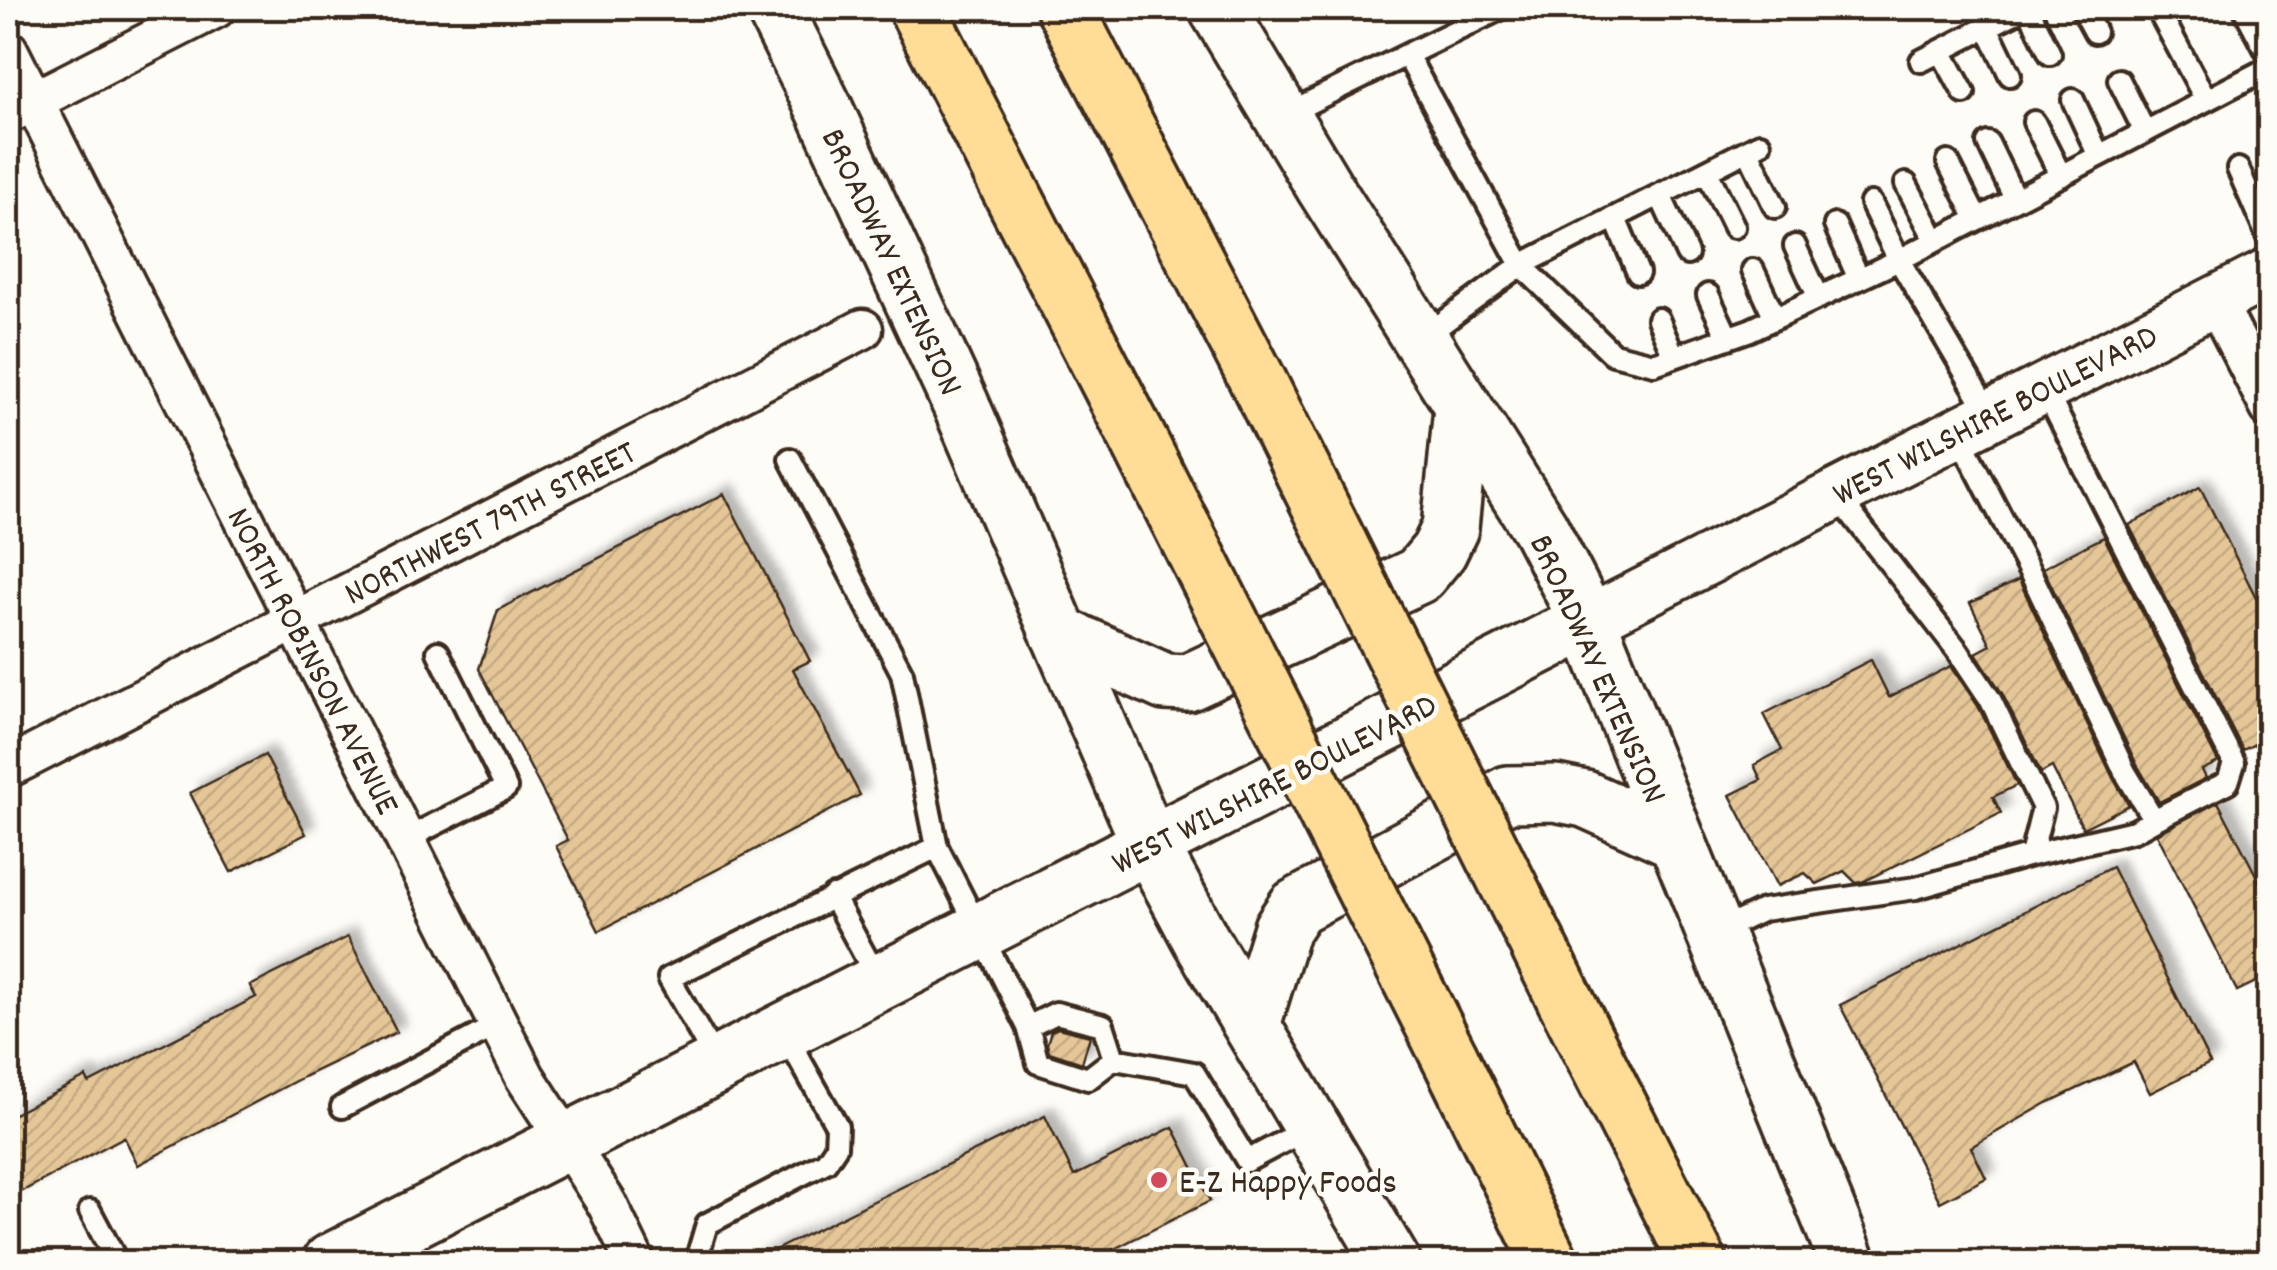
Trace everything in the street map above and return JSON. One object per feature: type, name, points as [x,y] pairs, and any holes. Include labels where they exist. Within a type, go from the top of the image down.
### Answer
[{"type":"highway","points":[[917,8],[1136,435],[1550,1262]]},
{"type":"highway","points":[[1065,8],[1256,379],[1698,1262]]},
{"type":"main road","name":"BROADWAY EXTENSION","points":[[774,8],[961,406],[1150,845],[1201,940],[1390,1262]]},
{"type":"main road","name":"BROADWAY EXTENSION","points":[[1217,8],[1540,528],[1588,621],[1848,1262]]},
{"type":"main road","points":[[1059,634],[1165,682],[1187,683],[1419,576],[1439,551],[1450,528],[1462,408]]},
{"type":"main road","name":"WEST WILSHIRE BOULEVARD","points":[[331,1262],[1588,621]]},
{"type":"main road","points":[[1252,1025],[1282,928],[1296,907],[1508,794],[1555,794],[1585,799],[1674,839]]},
{"type":"street","points":[[20,108],[216,8]]},
{"type":"street","name":"NORTH ROBINSON AVENUE","points":[[8,50],[20,108],[296,621],[525,1077],[607,1204],[635,1262]]},
{"type":"street","name":"WEST WILSHIRE BOULEVARD","points":[[1588,621],[2270,273]]},
{"type":"street","points":[[2215,300],[2270,408]]},
{"type":"street","name":"NORTHWEST 79TH STREET","points":[[8,768],[863,329]]},
{"type":"lane","points":[[1282,116],[1502,8]]},
{"type":"lane","points":[[1921,61],[2026,8],[2050,54]]},
{"type":"lane","points":[[2082,8],[2094,32]]},
{"type":"lane","points":[[2157,8],[2206,100]]},
{"type":"lane","points":[[2246,12],[2270,58]]},
{"type":"lane","points":[[1988,26],[2010,75]]},
{"type":"lane","points":[[1941,51],[1964,93]]},
{"type":"lane","points":[[1407,54],[1520,265],[1613,354],[1654,364],[1776,318],[1900,260],[2270,67]]},
{"type":"lane","points":[[2120,80],[2146,132]]},
{"type":"lane","points":[[2073,100],[2100,156]]},
{"type":"lane","points":[[2034,122],[2061,176]]},
{"type":"lane","points":[[1988,144],[2016,199]]},
{"type":"lane","points":[[1420,340],[1520,265],[1754,148],[1775,208]]},
{"type":"lane","points":[[1948,162],[1977,219]]},
{"type":"lane","points":[[2238,170],[2270,242]]},
{"type":"lane","points":[[1707,172],[1734,227]]},
{"type":"lane","points":[[1906,184],[1936,241]]},
{"type":"lane","points":[[1660,195],[1687,254]]},
{"type":"lane","points":[[1871,203],[1974,424],[2035,582],[2125,772],[2154,820]]},
{"type":"lane","points":[[1615,218],[1638,274]]},
{"type":"lane","points":[[1835,225],[1859,279]]},
{"type":"lane","points":[[1796,246],[1820,298]]},
{"type":"lane","points":[[1752,270],[1776,318]]},
{"type":"lane","points":[[1708,295],[1728,338]]},
{"type":"lane","points":[[1658,319],[1674,357]]},
{"type":"lane","points":[[1712,934],[1762,910],[1916,888],[2134,831],[2228,782],[2234,763],[2044,388]]},
{"type":"lane","points":[[790,460],[902,673],[937,847],[1028,1028],[1038,1063],[1088,1078],[1114,1058],[1194,1072],[1247,1161],[1312,1126]]},
{"type":"lane","points":[[1836,494],[1958,651],[1990,699],[2043,808],[2031,855]]},
{"type":"lane","points":[[406,839],[506,788],[438,652]]},
{"type":"lane","points":[[718,1065],[669,978],[937,847]]},
{"type":"lane","points":[[833,896],[879,982]]},
{"type":"lane","points":[[1028,1028],[1056,1012],[1103,1025],[1114,1058]]},
{"type":"lane","points":[[342,1108],[500,1024]]},
{"type":"lane","points":[[705,1262],[699,1251],[707,1224],[826,1162],[836,1147],[838,1126],[784,1032]]},
{"type":"lane","points":[[90,1211],[116,1262]]},
{"type":"building","points":[[2200,487],[2270,625],[2270,736],[2243,750],[2129,525]]},
{"type":"building","points":[[724,494],[810,661],[793,669],[860,795],[599,931],[556,846],[568,840],[479,669],[498,610]]},
{"type":"building","points":[[2104,537],[2218,762],[2202,770],[2206,778],[2159,802],[2137,765],[2043,568]]},
{"type":"building","points":[[2019,580],[2129,805],[2083,828],[2052,767],[2041,773],[2002,693],[1976,653],[1991,645],[1970,603]]},
{"type":"building","points":[[1871,660],[1889,697],[1951,666],[1978,706],[2017,785],[1993,797],[2001,813],[1862,882],[1856,883],[1844,871],[1817,884],[1805,873],[1777,886],[1730,795],[1761,780],[1754,765],[1782,750],[1764,714]]},
{"type":"building","points":[[265,755],[306,834],[231,872],[190,793]]},
{"type":"building","points":[[2218,802],[2270,902],[2270,975],[2237,991],[2157,834]]},
{"type":"building","points":[[2112,867],[2210,1063],[2150,1093],[2134,1062],[2047,1103],[1971,1147],[1986,1178],[1940,1202],[1840,1005]]},
{"type":"building","points":[[348,937],[397,1032],[138,1165],[124,1137],[8,1199],[8,1117],[86,1077],[89,1083],[256,997],[250,986]]},
{"type":"building","points":[[1058,1028],[1090,1036],[1082,1063],[1049,1052],[1051,1031]]},
{"type":"building","points":[[1045,1116],[1074,1176],[1173,1127],[1210,1201],[1110,1251],[1115,1262],[751,1262]]},
{"type":"place","name":"E-Z Happy Foods","points":[[1159,1180]]}]
